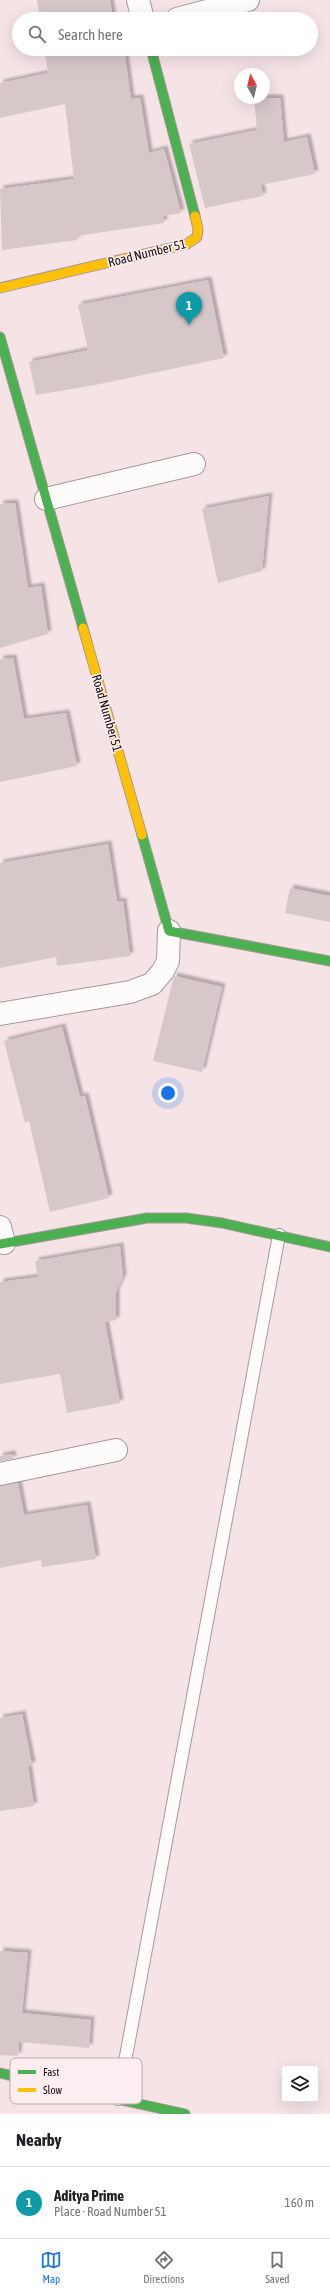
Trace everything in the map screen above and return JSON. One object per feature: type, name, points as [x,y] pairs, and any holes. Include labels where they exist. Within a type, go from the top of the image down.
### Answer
[{"type":"street","points":[[138,0],[141,12]]},
{"type":"street","points":[[203,12],[248,0]]},
{"type":"street","name":"Road Number 51","points":[[0,288],[186,244],[197,237],[198,229],[152,56]]},
{"type":"street","name":"Road Number 51","points":[[0,337],[169,931]]},
{"type":"street","points":[[46,499],[194,464]]},
{"type":"street","points":[[0,1014],[130,992],[152,984],[168,961],[169,931],[330,961]]},
{"type":"street","points":[[1,1238],[147,1218],[186,1218],[279,1235],[330,1247]]},
{"type":"street","points":[[0,1474],[116,1450]]},
{"type":"street","points":[[0,2073],[10,2075]]},
{"type":"street","points":[[140,2104],[185,2114]]},
{"type":"lane","points":[[126,2058],[279,1235]]},
{"type":"building","points":[[37,0],[110,0],[112,12],[39,12]]},
{"type":"building","points":[[45,56],[125,56],[131,99],[140,98],[149,153],[164,149],[181,213],[163,216],[164,223],[77,236],[77,240],[2,250],[0,189],[74,179],[65,104],[0,118],[0,83],[48,73]]},
{"type":"building","points":[[270,98],[280,98],[284,142],[307,137],[315,174],[261,185],[263,196],[205,208],[189,144],[257,130],[255,104],[270,104]]},
{"type":"building","points":[[208,280],[224,358],[95,385],[36,395],[29,362],[88,350],[78,305]]},
{"type":"building","points":[[269,496],[262,571],[218,583],[202,509]]},
{"type":"building","points":[[15,503],[28,588],[41,586],[48,634],[0,648],[0,504]]},
{"type":"building","points":[[13,658],[24,719],[66,713],[77,766],[0,782],[0,659]]},
{"type":"building","points":[[108,844],[117,902],[123,901],[130,956],[57,966],[56,957],[0,968],[0,863]]},
{"type":"building","points":[[290,888],[330,896],[330,922],[285,913]]},
{"type":"building","points":[[174,976],[222,987],[202,1072],[153,1061]]},
{"type":"building","points":[[62,1027],[80,1097],[85,1096],[109,1198],[50,1212],[29,1121],[25,1123],[4,1041]]},
{"type":"building","points":[[120,1246],[123,1277],[116,1292],[116,1320],[105,1322],[120,1403],[67,1413],[60,1374],[0,1384],[0,1282],[38,1277],[35,1261]]},
{"type":"building","points":[[12,1454],[13,1459],[0,1461],[0,1456]]},
{"type":"building","points":[[18,1483],[24,1515],[87,1505],[96,1559],[42,1567],[41,1560],[0,1568],[0,1486]]},
{"type":"building","points":[[22,1714],[32,1765],[28,1766],[34,1806],[0,1811],[0,1718]]},
{"type":"building","points":[[0,1951],[28,1953],[22,2013],[91,2020],[89,2048],[19,2042],[18,2056],[0,2055]]},
{"type":"traffic: fast","points":[[153,56],[195,216]]},
{"type":"traffic: fast","points":[[0,337],[83,628]]},
{"type":"traffic: fast","points":[[142,835],[169,931],[330,961]]},
{"type":"traffic: fast","points":[[0,1244],[147,1218],[186,1218],[222,1223],[330,1247]]},
{"type":"traffic: fast","points":[[0,2073],[10,2075]]},
{"type":"traffic: fast","points":[[140,2104],[185,2114]]},
{"type":"traffic: slow","points":[[0,288],[187,244],[197,237],[198,229],[195,216]]},
{"type":"traffic: slow","points":[[83,628],[142,835]]},
{"type":"place","name":"Aditya Prime","points":[[189,325]]}]
